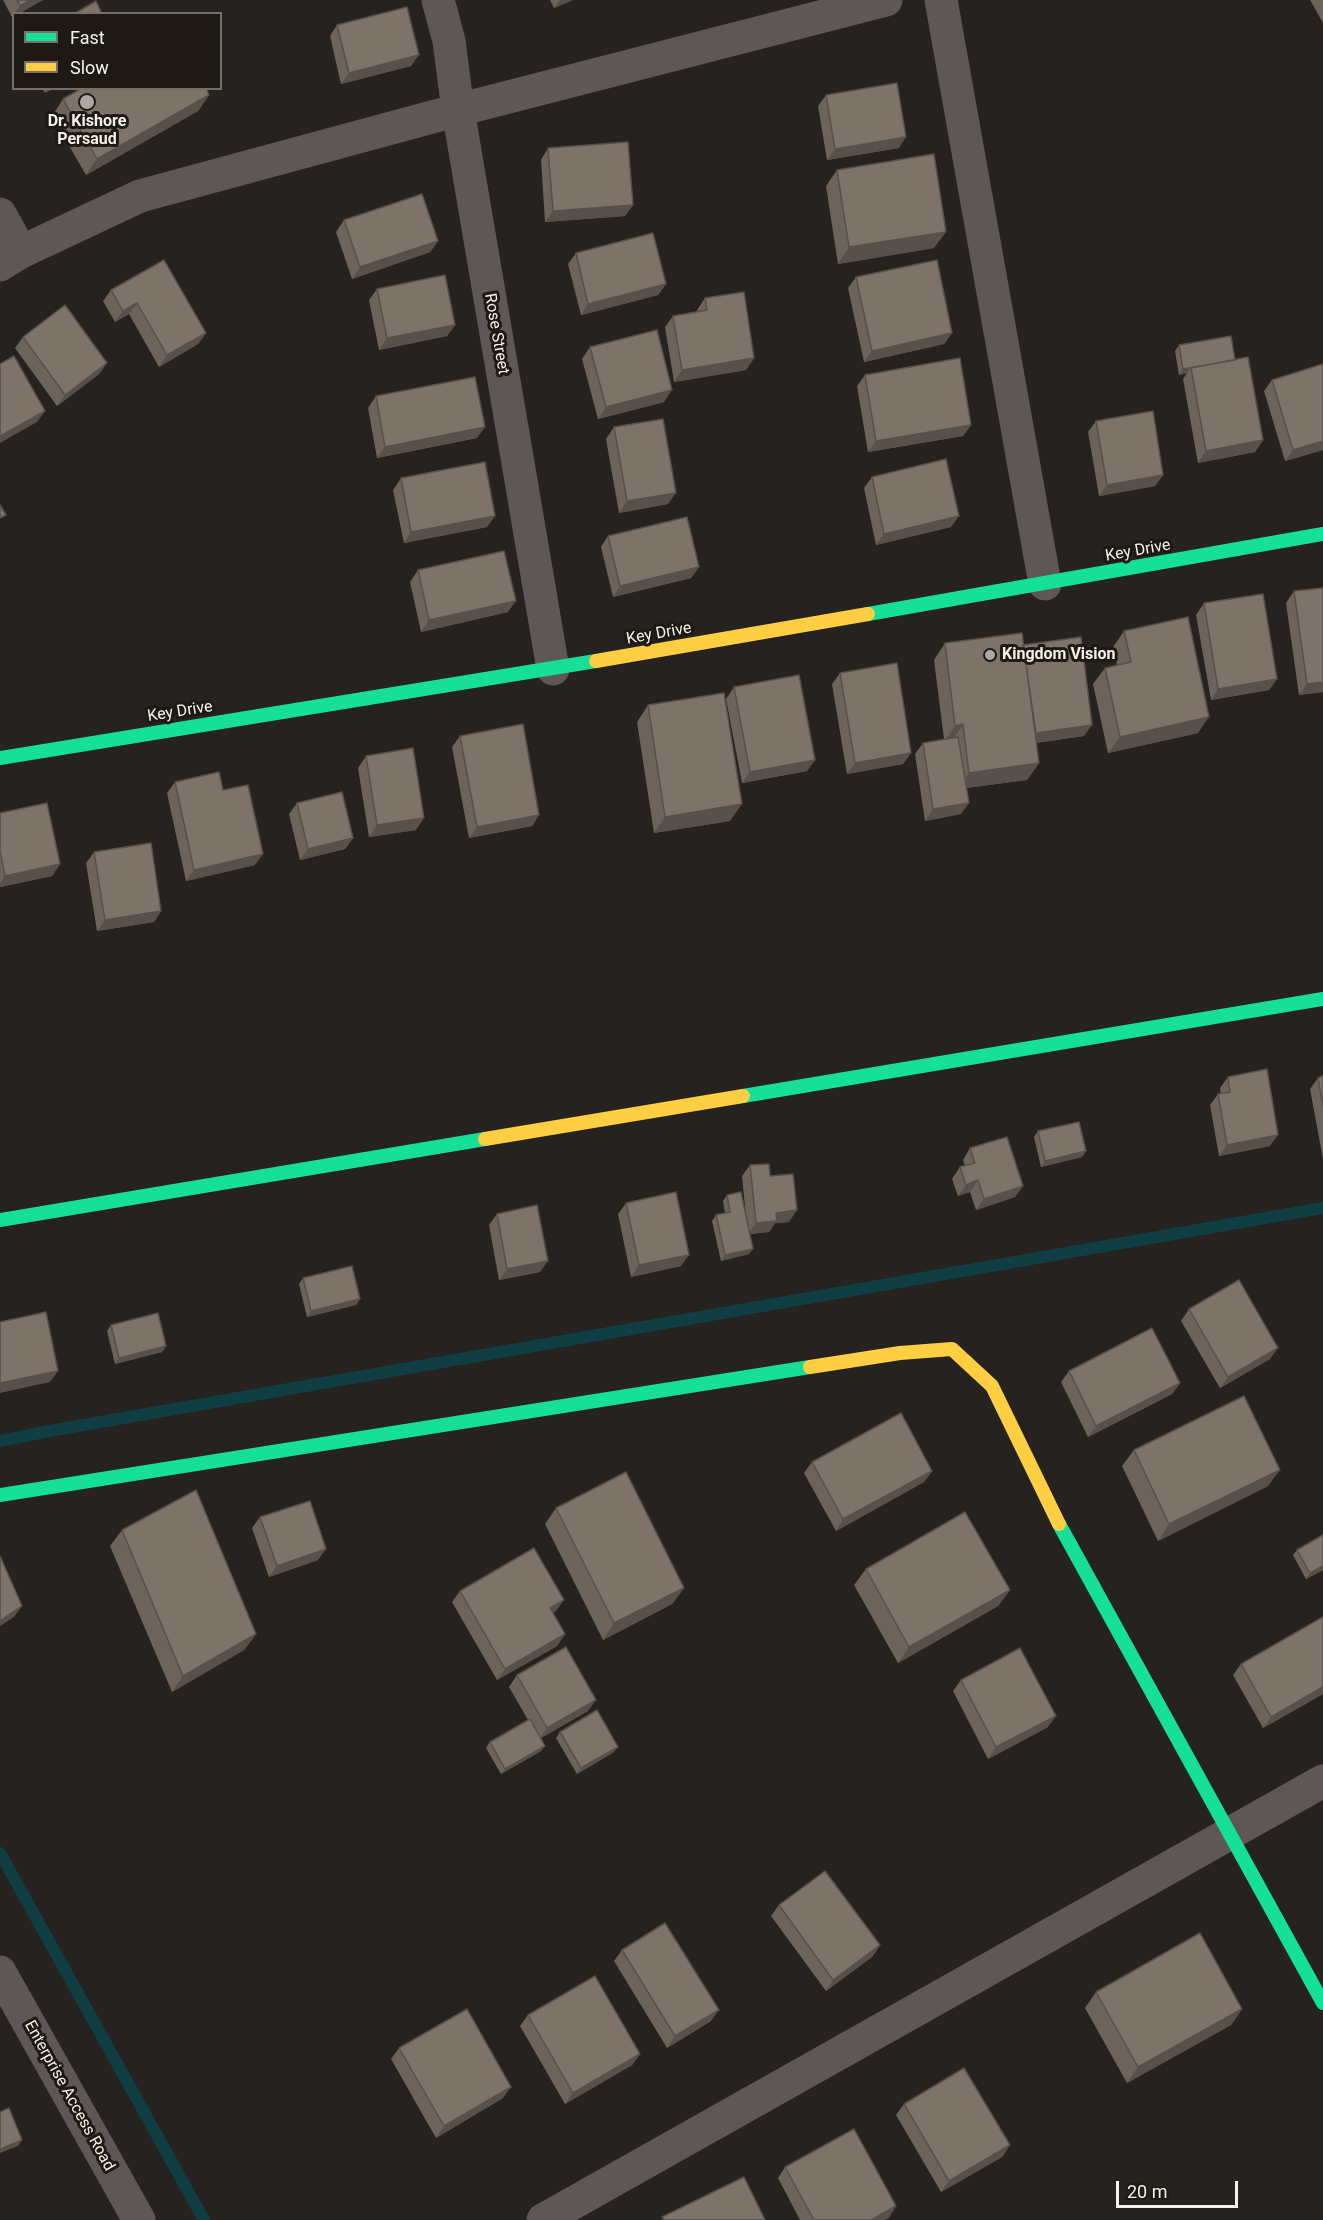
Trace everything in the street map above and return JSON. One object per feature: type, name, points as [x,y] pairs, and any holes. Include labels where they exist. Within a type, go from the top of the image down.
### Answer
[{"type":"street","name":"Rose Street","points":[[438,0],[449,41],[458,110],[553,669]]},
{"type":"street","points":[[0,214],[11,259],[140,196],[458,110],[886,0]]},
{"type":"street","points":[[941,0],[1045,584]]},
{"type":"street","name":"Key Drive","points":[[0,758],[553,669],[1323,534]]},
{"type":"street","points":[[0,1220],[1323,999]]},
{"type":"street","points":[[0,1495],[888,1355],[952,1349],[992,1386],[1056,1519],[1323,2003]]},
{"type":"street","points":[[543,2220],[1323,1781]]},
{"type":"street","name":"Enterprise Access Road","points":[[0,1972],[139,2220]]},
{"type":"building","points":[[17,0],[30,0],[20,6]]},
{"type":"building","points":[[96,1],[101,12],[77,12]]},
{"type":"building","points":[[407,7],[419,55],[349,73],[337,25]]},
{"type":"building","points":[[897,83],[906,137],[835,149],[826,95]]},
{"type":"building","points":[[79,90],[207,90],[209,95],[97,159],[63,99]]},
{"type":"building","points":[[628,142],[633,205],[553,211],[548,148]]},
{"type":"building","points":[[934,154],[946,232],[849,247],[837,170]]},
{"type":"building","points":[[422,194],[438,241],[360,267],[344,220]]},
{"type":"building","points":[[653,233],[666,284],[588,304],[576,253]]},
{"type":"building","points":[[164,260],[206,333],[167,355],[137,303],[123,311],[111,290]]},
{"type":"building","points":[[937,260],[952,333],[872,351],[856,277]]},
{"type":"building","points":[[445,275],[455,325],[387,338],[377,289]]},
{"type":"building","points":[[744,292],[754,358],[682,370],[673,316],[707,310],[705,298]]},
{"type":"building","points":[[65,305],[107,363],[65,395],[23,337]]},
{"type":"building","points":[[657,330],[672,390],[606,407],[590,347]]},
{"type":"building","points":[[1231,336],[1235,360],[1183,369],[1179,345]]},
{"type":"building","points":[[14,356],[45,411],[0,436],[0,364]]},
{"type":"building","points":[[1248,357],[1263,440],[1206,451],[1191,368]]},
{"type":"building","points":[[960,358],[971,425],[876,441],[865,375]]},
{"type":"building","points":[[1323,364],[1323,441],[1293,450],[1272,380]]},
{"type":"building","points":[[475,377],[485,427],[385,447],[376,396]]},
{"type":"building","points":[[1153,411],[1163,475],[1107,485],[1096,421]]},
{"type":"building","points":[[663,419],[676,493],[627,501],[614,427]]},
{"type":"building","points":[[946,459],[959,516],[884,534],[872,477]]},
{"type":"building","points":[[485,462],[495,516],[411,532],[401,478]]},
{"type":"building","points":[[0,505],[6,515],[0,518]]},
{"type":"building","points":[[687,517],[699,567],[620,586],[608,536]]},
{"type":"building","points":[[504,551],[516,601],[429,620],[418,570]]},
{"type":"building","points":[[1323,588],[1323,682],[1307,684],[1294,591]]},
{"type":"building","points":[[1263,594],[1277,679],[1218,689],[1204,603]]},
{"type":"building","points":[[1188,617],[1209,717],[1120,737],[1105,668],[1131,662],[1124,631]]},
{"type":"building","points":[[1022,633],[1039,763],[969,773],[963,724],[955,726],[945,643]]},
{"type":"building","points":[[1081,637],[1092,725],[1036,733],[1023,645]]},
{"type":"building","points":[[897,663],[911,753],[855,763],[840,673]]},
{"type":"building","points":[[799,675],[815,760],[750,772],[734,687]]},
{"type":"building","points":[[724,693],[742,804],[665,817],[648,705]]},
{"type":"building","points":[[523,724],[539,815],[477,827],[460,736]]},
{"type":"building","points":[[958,737],[969,803],[933,809],[923,743]]},
{"type":"building","points":[[413,748],[424,818],[377,825],[366,756]]},
{"type":"building","points":[[219,772],[223,790],[248,785],[263,854],[194,870],[175,782]]},
{"type":"building","points":[[342,792],[353,838],[308,849],[297,803]]},
{"type":"building","points":[[47,803],[60,864],[5,876],[0,851],[0,813]]},
{"type":"building","points":[[151,843],[161,911],[105,920],[94,852]]},
{"type":"building","points":[[1267,1069],[1278,1135],[1227,1145],[1218,1094],[1230,1092],[1228,1077]]},
{"type":"building","points":[[1323,1076],[1323,1106],[1318,1078]]},
{"type":"building","points":[[1079,1122],[1086,1151],[1045,1161],[1038,1131]]},
{"type":"building","points":[[1007,1137],[1023,1186],[984,1199],[978,1180],[966,1185],[960,1167],[975,1163],[970,1148]]},
{"type":"building","points":[[769,1164],[770,1176],[793,1174],[797,1210],[776,1213],[777,1221],[756,1223],[750,1165]]},
{"type":"building","points":[[676,1192],[689,1255],[639,1265],[626,1203]]},
{"type":"building","points":[[741,1192],[753,1249],[725,1255],[716,1215],[730,1212],[727,1195]]},
{"type":"building","points":[[537,1205],[548,1261],[507,1269],[497,1214]]},
{"type":"building","points":[[352,1266],[360,1299],[311,1311],[303,1278]]},
{"type":"building","points":[[1239,1280],[1278,1348],[1228,1377],[1189,1309]]},
{"type":"building","points":[[46,1312],[58,1371],[0,1383],[0,1322]]},
{"type":"building","points":[[158,1313],[166,1346],[119,1358],[111,1325]]},
{"type":"building","points":[[1152,1328],[1180,1383],[1096,1426],[1069,1371]]},
{"type":"building","points":[[1244,1396],[1280,1470],[1169,1524],[1134,1450]]},
{"type":"building","points":[[901,1413],[932,1471],[843,1519],[812,1462]]},
{"type":"building","points":[[626,1472],[684,1588],[614,1623],[556,1508]]},
{"type":"building","points":[[196,1490],[256,1634],[183,1676],[122,1530]]},
{"type":"building","points":[[310,1501],[326,1549],[277,1566],[260,1517]]},
{"type":"building","points":[[965,1512],[1010,1590],[909,1647],[866,1569]]},
{"type":"building","points":[[1323,1535],[1323,1566],[1310,1573],[1297,1550]]},
{"type":"building","points":[[534,1548],[564,1600],[550,1608],[565,1634],[505,1669],[460,1591]]},
{"type":"building","points":[[0,1556],[22,1606],[0,1621]]},
{"type":"building","points":[[1323,1617],[1323,1687],[1271,1717],[1241,1664]]},
{"type":"building","points":[[566,1647],[596,1700],[547,1728],[517,1675]]},
{"type":"building","points":[[1020,1648],[1056,1716],[996,1747],[961,1680]]},
{"type":"building","points":[[597,1710],[618,1747],[581,1768],[560,1732]]},
{"type":"building","points":[[530,1719],[545,1746],[505,1769],[490,1742]]},
{"type":"building","points":[[825,1871],[880,1945],[833,1980],[779,1905]]},
{"type":"building","points":[[665,1923],[719,2010],[675,2036],[622,1950]]},
{"type":"building","points":[[1200,1933],[1242,2009],[1138,2067],[1096,1992]]},
{"type":"building","points":[[595,1976],[640,2054],[573,2093],[528,2015]]},
{"type":"building","points":[[467,2009],[511,2087],[444,2126],[399,2048]]},
{"type":"building","points":[[964,2068],[1010,2145],[949,2181],[904,2104]]},
{"type":"building","points":[[9,2108],[22,2140],[0,2149],[0,2112]]},
{"type":"building","points":[[854,2129],[896,2206],[871,2220],[814,2220],[785,2167]]},
{"type":"building","points":[[744,2177],[765,2220],[664,2220],[662,2217]]},
{"type":"waterway","points":[[0,1441],[1323,1208]]},
{"type":"waterway","points":[[0,1853],[204,2220]]},
{"type":"traffic: fast","points":[[868,614],[1323,534]]},
{"type":"traffic: fast","points":[[0,758],[596,661]]},
{"type":"traffic: fast","points":[[743,1096],[1323,999]]},
{"type":"traffic: fast","points":[[0,1220],[485,1139]]},
{"type":"traffic: fast","points":[[0,1495],[810,1367]]},
{"type":"traffic: fast","points":[[1059,1524],[1323,2003]]},
{"type":"traffic: slow","points":[[596,661],[868,614]]},
{"type":"traffic: slow","points":[[485,1139],[743,1096]]},
{"type":"traffic: slow","points":[[810,1367],[900,1353],[952,1349],[992,1386],[1059,1524]]},
{"type":"place","name":"Dr. Kishore Persaud","points":[[87,102]]},
{"type":"place","name":"Kingdom Vision","points":[[990,655]]}]
